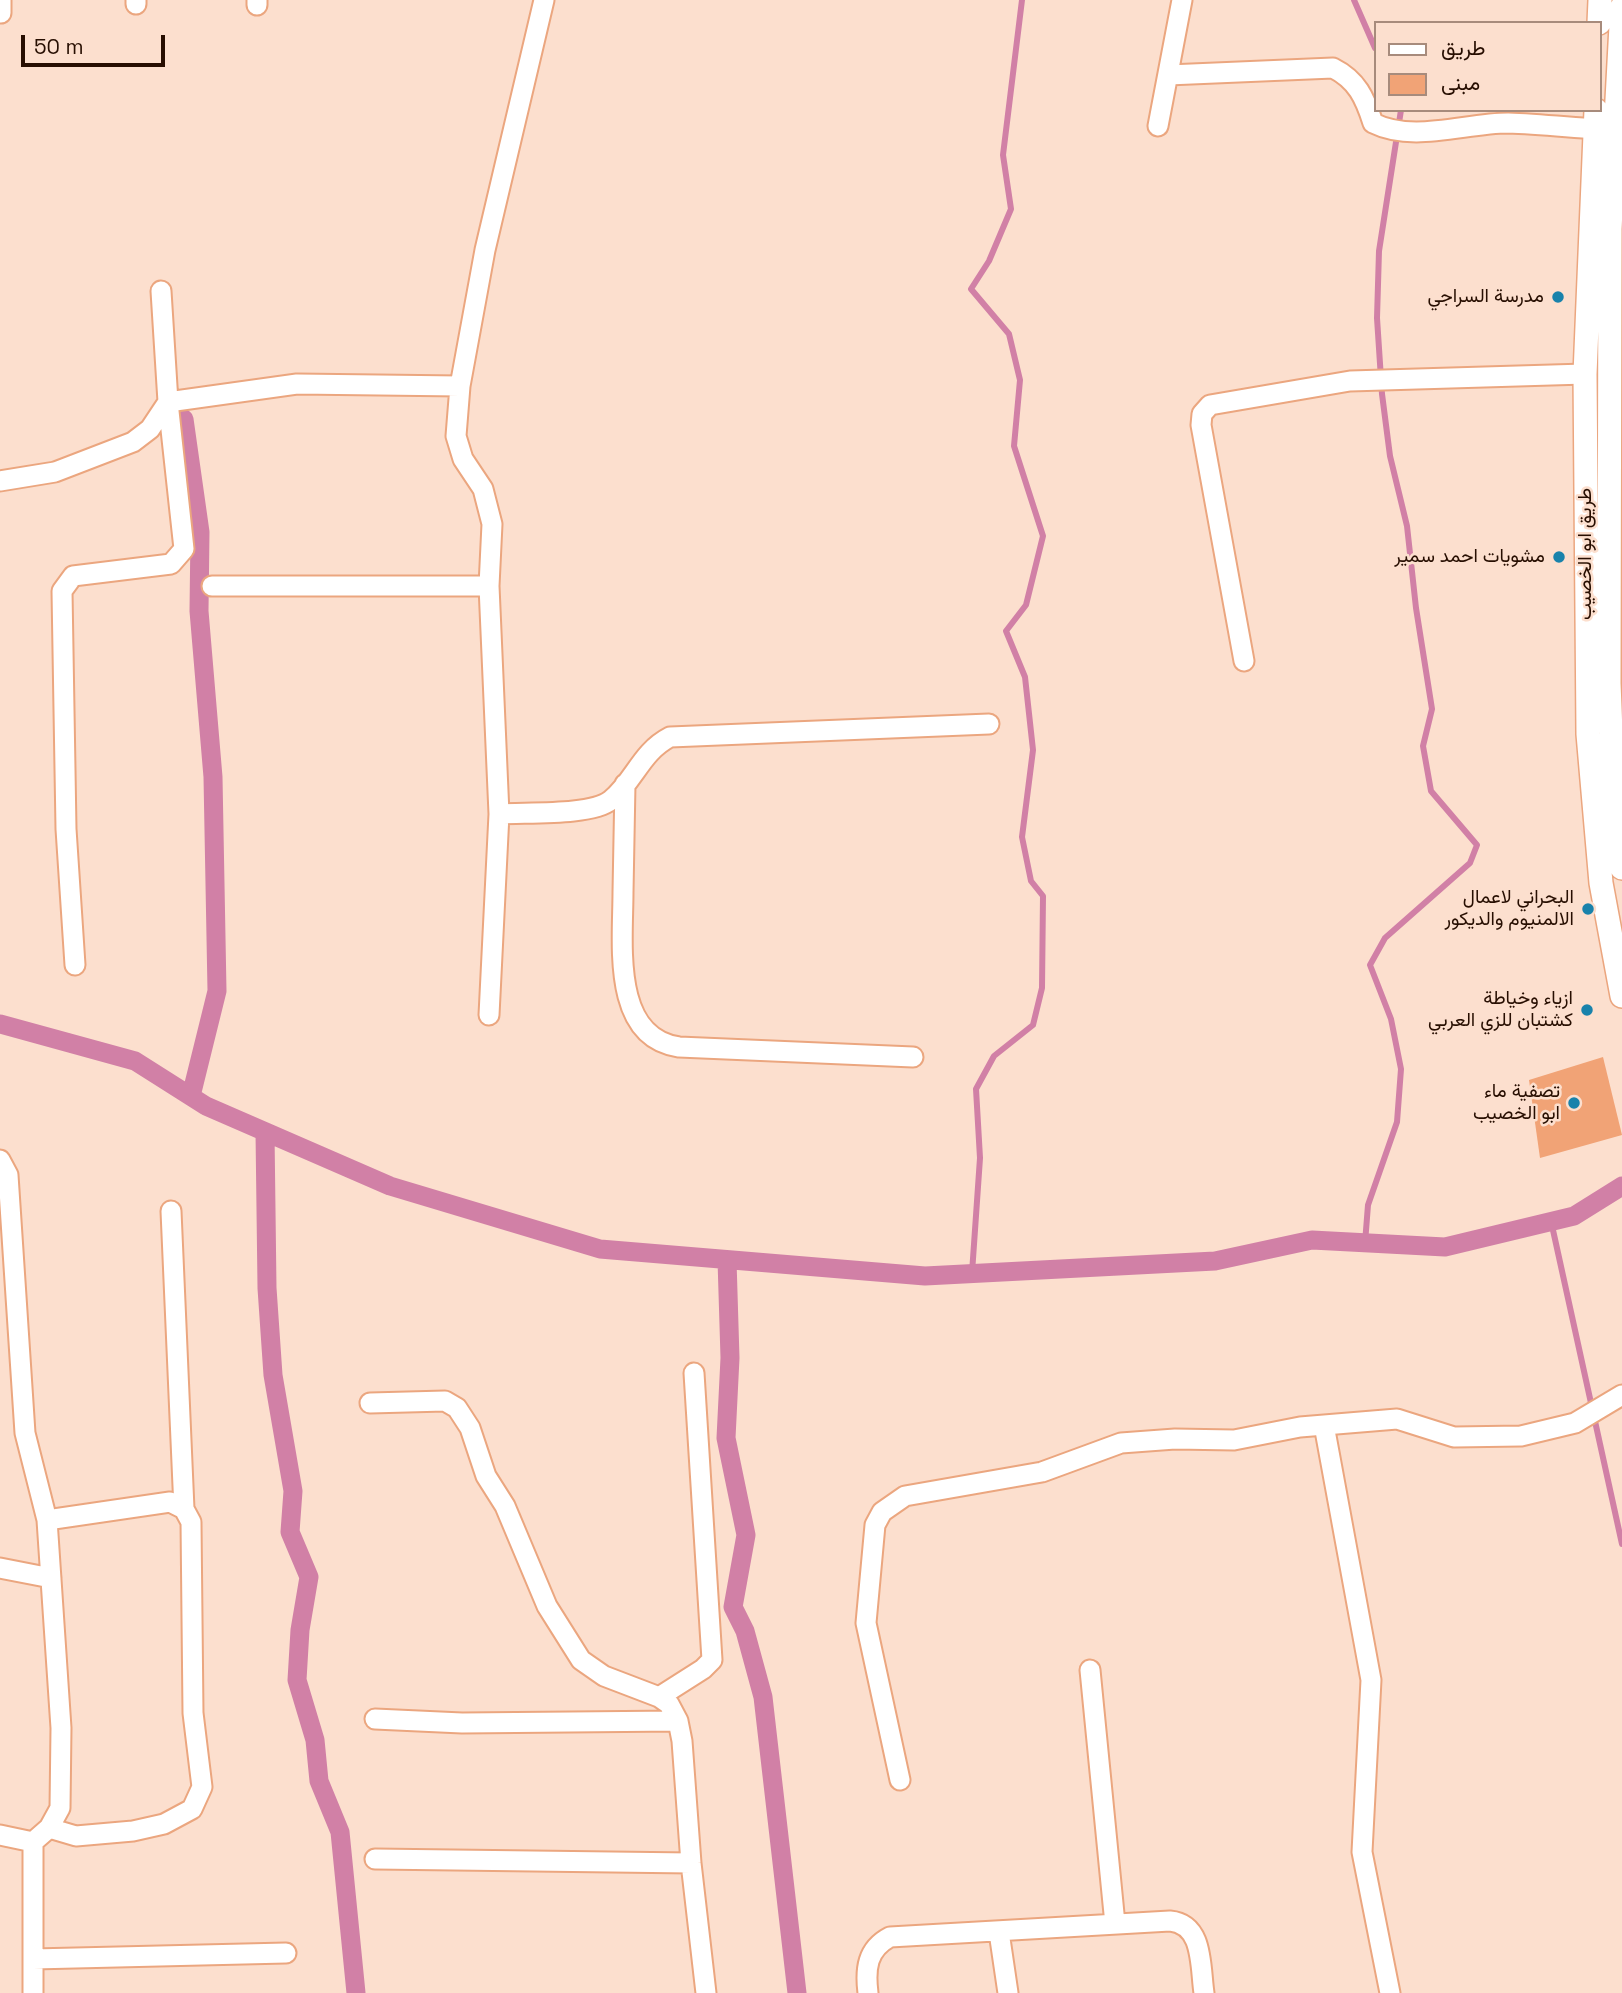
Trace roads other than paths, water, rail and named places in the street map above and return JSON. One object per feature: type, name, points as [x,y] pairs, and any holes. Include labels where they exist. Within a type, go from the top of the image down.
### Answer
[{"type":"main road","points":[[1599,21],[1600,0]]},
{"type":"main road","name":"طريق ابو الخصيب","points":[[1622,7],[1616,230],[1610,732],[1622,868]]},
{"type":"main road","name":"طريق ابو الخصيب","points":[[1595,119],[1585,374],[1590,784],[1601,883],[1622,996]]},
{"type":"street","points":[[489,1015],[499,814],[489,586],[492,524],[483,489],[463,459],[456,436],[460,386],[485,250],[544,0]]},
{"type":"street","points":[[1158,126],[1182,0]]},
{"type":"street","points":[[1168,75],[1332,68],[1345,75],[1363,94],[1373,123],[1382,127],[1416,131],[1595,119]]},
{"type":"street","points":[[75,965],[66,829],[62,591],[73,576],[161,566],[179,558],[184,540],[168,402],[161,291]]},
{"type":"street","points":[[1244,661],[1202,432],[1202,414],[1215,403],[1350,381],[1585,374]]},
{"type":"street","points":[[0,481],[55,472],[132,442],[150,429],[168,402],[297,384],[460,386]]},
{"type":"street","points":[[212,586],[489,586]]},
{"type":"street","points":[[499,814],[598,808],[612,799],[655,744],[670,737],[989,724]]},
{"type":"street","points":[[625,784],[623,969],[633,1010],[652,1038],[662,1044],[680,1047],[913,1057]]},
{"type":"street","points":[[0,1160],[8,1174],[25,1433],[47,1520],[61,1728],[60,1808],[49,1828],[33,1842],[33,1993]]},
{"type":"street","points":[[49,1828],[76,1836],[133,1831],[164,1824],[192,1809],[202,1787],[193,1713],[191,1522],[184,1509],[172,1211]]},
{"type":"street","points":[[659,1697],[703,1669],[712,1660],[694,1373]]},
{"type":"street","points":[[900,1780],[866,1623],[875,1525],[892,1502],[933,1490],[1042,1472],[1121,1443],[1175,1439],[1234,1440],[1324,1425],[1397,1419],[1454,1437],[1521,1436],[1575,1423],[1616,1397]]},
{"type":"street","points":[[370,1403],[445,1401],[457,1408],[470,1428],[486,1476],[505,1506],[547,1606],[581,1660],[604,1676],[659,1697],[669,1704],[678,1721],[682,1741],[691,1863],[706,1993]]},
{"type":"street","points":[[1324,1425],[1371,1680],[1362,1852],[1390,1993]]},
{"type":"street","points":[[47,1520],[170,1502],[184,1509]]},
{"type":"street","points":[[0,1568],[51,1578]]},
{"type":"street","points":[[1090,1670],[1115,1924]]},
{"type":"street","points":[[375,1718],[462,1723],[678,1721]]},
{"type":"street","points":[[0,1835],[33,1842]]},
{"type":"street","points":[[375,1859],[691,1863]]},
{"type":"street","points":[[868,1993],[869,1955],[878,1943],[890,1937],[1170,1921],[1187,1926],[1197,1943],[1204,1993]]},
{"type":"street","points":[[999,1931],[1008,1993]]},
{"type":"street","points":[[33,1959],[286,1952]]},
{"type":"waterway","points":[[972,1273],[980,1158],[976,1089],[994,1056],[1033,1025],[1042,988],[1043,896],[1031,881],[1022,837],[1033,750],[1025,677],[1006,631],[1026,605],[1043,536],[1014,446],[1020,380],[1009,334],[971,289],[989,261],[1011,209],[1003,155],[1022,0]]},
{"type":"waterway","points":[[1354,0],[1374,46]]},
{"type":"waterway","points":[[1365,1243],[1368,1205],[1397,1122],[1401,1069],[1391,1019],[1370,965],[1385,938],[1470,863],[1477,845],[1431,791],[1423,746],[1432,709],[1416,608],[1407,526],[1390,456],[1382,394],[1377,318],[1379,251],[1401,112]]},
{"type":"waterway","points":[[184,419],[200,532],[199,611],[213,777],[217,991],[191,1096]]},
{"type":"waterway","points":[[0,1024],[135,1061],[206,1106],[390,1186],[600,1249],[925,1276],[1215,1261],[1312,1240],[1445,1247],[1574,1216],[1622,1186]]},
{"type":"waterway","points":[[265,1132],[267,1288],[273,1375],[293,1491],[290,1532],[309,1577],[300,1630],[297,1680],[315,1740],[319,1781],[340,1832],[356,1993]]},
{"type":"waterway","points":[[1551,1221],[1622,1544]]},
{"type":"waterway","points":[[727,1260],[730,1358],[726,1438],[746,1535],[733,1607],[745,1631],[763,1697],[797,1993]]},
{"type":"place","name":"مدرسة السراجي","points":[[1558,297]]},
{"type":"place","name":"مشويات احمد سمير","points":[[1559,557]]},
{"type":"place","name":"البحراني لاعمال الالمنيوم والديكور","points":[[1588,909]]},
{"type":"place","name":"ازياء وخياطة كشتبان للزي العربي","points":[[1587,1010]]},
{"type":"place","name":"تصفية ماء ابو الخصيب","points":[[1574,1103]]}]
